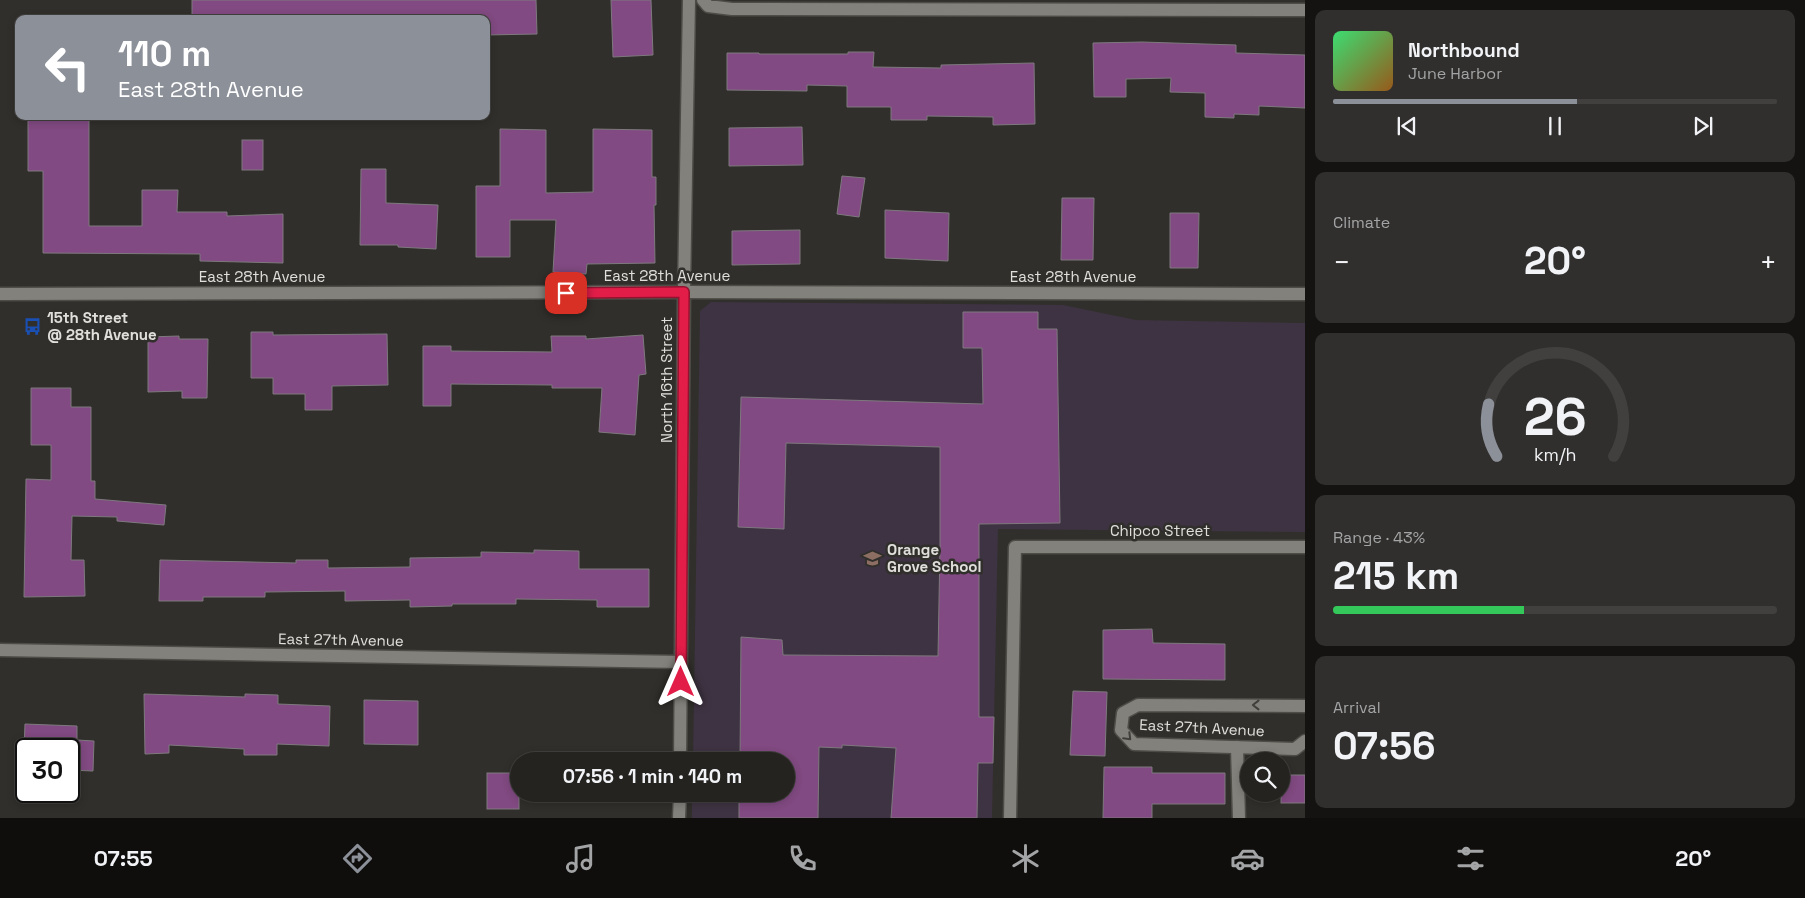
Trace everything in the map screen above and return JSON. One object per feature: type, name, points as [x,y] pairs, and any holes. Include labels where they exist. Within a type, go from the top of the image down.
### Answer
[{"type":"street","name":"North 16th Street","points":[[680,752],[684,292],[689,0]]},
{"type":"street","points":[[704,0],[708,6],[732,9],[1305,10]]},
{"type":"street","name":"East 28th Avenue","points":[[0,294],[684,292],[1305,294]]},
{"type":"street","name":"Chipco Street","points":[[1010,818],[1015,547],[1305,547]]},
{"type":"street","name":"East 27th Avenue","points":[[0,650],[681,662]]},
{"type":"street","name":"East 27th Avenue","points":[[1305,706],[1138,705],[1123,714],[1121,730],[1134,744],[1294,749],[1305,741]]},
{"type":"street","points":[[1237,747],[1239,818]]},
{"type":"street","points":[[679,818],[680,802]]},
{"type":"shaded area","points":[[711,302],[1063,305],[1136,320],[1305,323],[1305,532],[998,529],[992,818],[692,818],[692,802],[795,802],[795,752],[693,752],[700,311]]},
{"type":"building","points":[[192,0],[536,0],[537,34],[490,35],[490,15],[192,15]]},
{"type":"building","points":[[611,0],[651,0],[653,55],[613,57]]},
{"type":"building","points":[[1142,42],[1236,45],[1236,53],[1305,55],[1305,108],[1259,106],[1259,115],[1234,114],[1234,118],[1205,117],[1205,93],[1170,92],[1171,78],[1126,79],[1126,97],[1094,97],[1093,43]]},
{"type":"building","points":[[848,52],[874,52],[873,67],[941,68],[941,65],[1034,63],[1035,124],[993,125],[993,117],[927,116],[927,120],[891,120],[891,107],[847,107],[847,86],[807,85],[807,91],[727,90],[727,53],[848,54]]},
{"type":"building","points":[[28,120],[89,120],[89,226],[142,226],[142,190],[178,190],[177,212],[227,212],[227,216],[283,214],[283,263],[200,261],[200,254],[43,253],[43,171],[28,171]]},
{"type":"building","points":[[802,127],[803,165],[729,166],[729,128]]},
{"type":"building","points":[[500,129],[546,130],[546,193],[593,192],[593,129],[652,130],[652,177],[656,177],[656,205],[654,205],[655,263],[587,264],[586,274],[553,272],[556,220],[510,220],[510,257],[476,257],[476,186],[500,186]]},
{"type":"building","points":[[242,140],[263,140],[263,170],[242,170]]},
{"type":"building","points":[[361,169],[386,169],[386,203],[438,205],[436,249],[398,247],[398,245],[360,245]]},
{"type":"building","points":[[842,176],[865,178],[859,217],[837,214]]},
{"type":"building","points":[[1062,198],[1094,198],[1093,260],[1061,260]]},
{"type":"building","points":[[885,210],[949,213],[948,261],[885,258]]},
{"type":"building","points":[[1170,213],[1199,213],[1198,268],[1170,268]]},
{"type":"building","points":[[800,230],[800,264],[732,265],[732,231]]},
{"type":"building","points":[[963,312],[1038,312],[1038,329],[1057,329],[1060,523],[979,524],[979,717],[994,717],[993,763],[978,763],[977,818],[891,818],[896,748],[842,745],[842,748],[819,747],[818,818],[739,818],[739,802],[795,802],[795,752],[740,752],[741,637],[782,640],[783,655],[938,656],[940,546],[940,447],[786,443],[784,529],[738,527],[741,397],[983,404],[982,348],[963,348]]},
{"type":"building","points":[[251,332],[273,332],[273,335],[387,334],[388,385],[332,386],[332,410],[305,410],[305,394],[273,394],[273,378],[251,378]]},
{"type":"building","points":[[643,335],[646,374],[639,375],[635,435],[599,432],[602,388],[552,388],[552,385],[451,384],[451,406],[423,406],[423,346],[451,346],[451,351],[552,352],[551,336],[586,336],[586,339]]},
{"type":"building","points":[[179,336],[179,339],[208,339],[207,398],[182,398],[182,391],[148,392],[148,337]]},
{"type":"building","points":[[31,388],[71,388],[71,407],[91,407],[91,481],[95,481],[95,499],[166,505],[164,525],[117,521],[117,517],[72,516],[71,560],[84,560],[85,596],[24,597],[26,479],[51,480],[51,445],[31,445]]},
{"type":"building","points":[[534,550],[579,551],[579,569],[649,569],[649,607],[597,607],[597,600],[516,599],[516,604],[452,604],[452,606],[410,607],[410,600],[345,601],[345,591],[265,592],[265,597],[203,597],[203,601],[159,601],[160,560],[296,563],[296,560],[328,560],[328,568],[410,567],[410,558],[481,557],[481,552],[534,553]]},
{"type":"building","points":[[1152,629],[1153,643],[1225,644],[1225,680],[1103,679],[1103,630]]},
{"type":"building","points":[[1073,691],[1107,692],[1105,756],[1070,755]]},
{"type":"building","points":[[144,694],[245,697],[245,694],[278,695],[278,704],[330,706],[329,746],[277,744],[277,755],[244,755],[244,749],[169,745],[169,753],[145,754]]},
{"type":"building","points":[[364,700],[418,701],[418,745],[364,744]]},
{"type":"building","points":[[25,724],[77,726],[77,738],[24,738]]},
{"type":"building","points":[[80,740],[94,741],[93,771],[80,770]]},
{"type":"building","points":[[1104,767],[1152,767],[1152,773],[1225,773],[1225,804],[1152,804],[1152,818],[1103,818]]},
{"type":"building","points":[[487,773],[510,773],[510,802],[519,802],[519,809],[487,809]]},
{"type":"building","points":[[1290,775],[1305,775],[1305,803],[1281,803],[1290,802]]},
{"type":"place","name":"15th Street @ 28th Avenue","points":[[33,327]]},
{"type":"place","name":"Orange Grove School","points":[[873,559]]},
{"type":"route","points":[[566,293],[684,292],[681,682]]}]
